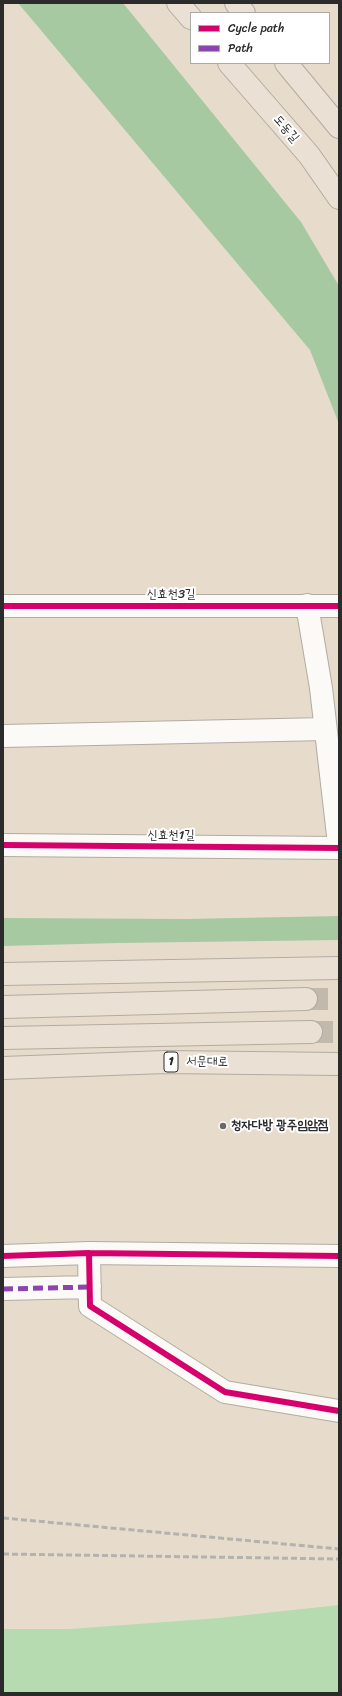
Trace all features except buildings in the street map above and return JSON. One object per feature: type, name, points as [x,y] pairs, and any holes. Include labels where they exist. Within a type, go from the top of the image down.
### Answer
[{"type":"main road","points":[[178,3],[190,17]]},
{"type":"main road","points":[[236,3],[243,12]]},
{"type":"main road","name":"도동길","points":[[230,64],[309,155],[339,198]]},
{"type":"main road","points":[[287,64],[339,127]]},
{"type":"main road","points":[[3,974],[339,968]]},
{"type":"main road","points":[[3,1007],[306,999]]},
{"type":"main road","points":[[3,1038],[311,1032]]},
{"type":"main road","name":"서문대로","points":[[3,1068],[165,1062],[339,1064]]},
{"type":"street","name":"신효천3길","points":[[3,606],[339,606]]},
{"type":"street","points":[[307,606],[321,688],[339,844]]},
{"type":"street","points":[[3,736],[325,729]]},
{"type":"street","name":"신효천1길","points":[[3,845],[339,848]]},
{"type":"street","points":[[3,1256],[89,1253],[339,1256]]},
{"type":"street","points":[[89,1253],[90,1306],[225,1392],[339,1411]]},
{"type":"street","points":[[3,1289],[90,1286]]},
{"type":"green space","points":[[18,3],[123,3],[301,222],[339,286],[339,424],[310,350]]},
{"type":"green space","points":[[339,916],[339,940],[3,946],[3,918],[186,919]]},
{"type":"green space","points":[[339,1605],[339,1693],[3,1693],[3,1629],[70,1629],[219,1618]]},
{"type":"tunnel","points":[[306,999],[339,999]]},
{"type":"tunnel","points":[[311,1032],[339,1032]]},
{"type":"railway","points":[[3,1518],[339,1549]]},
{"type":"railway","points":[[3,1554],[339,1559]]},
{"type":"marked path","points":[[3,1289],[90,1287]]},
{"type":"cycle path","points":[[3,606],[339,606]]},
{"type":"cycle path","points":[[3,845],[339,848]]},
{"type":"cycle path","points":[[89,1253],[90,1306],[225,1392],[339,1411]]},
{"type":"cycle path","points":[[3,1256],[89,1253],[339,1256]]},
{"type":"place","name":"청자다방 광주임암점","points":[[223,1126]]}]
